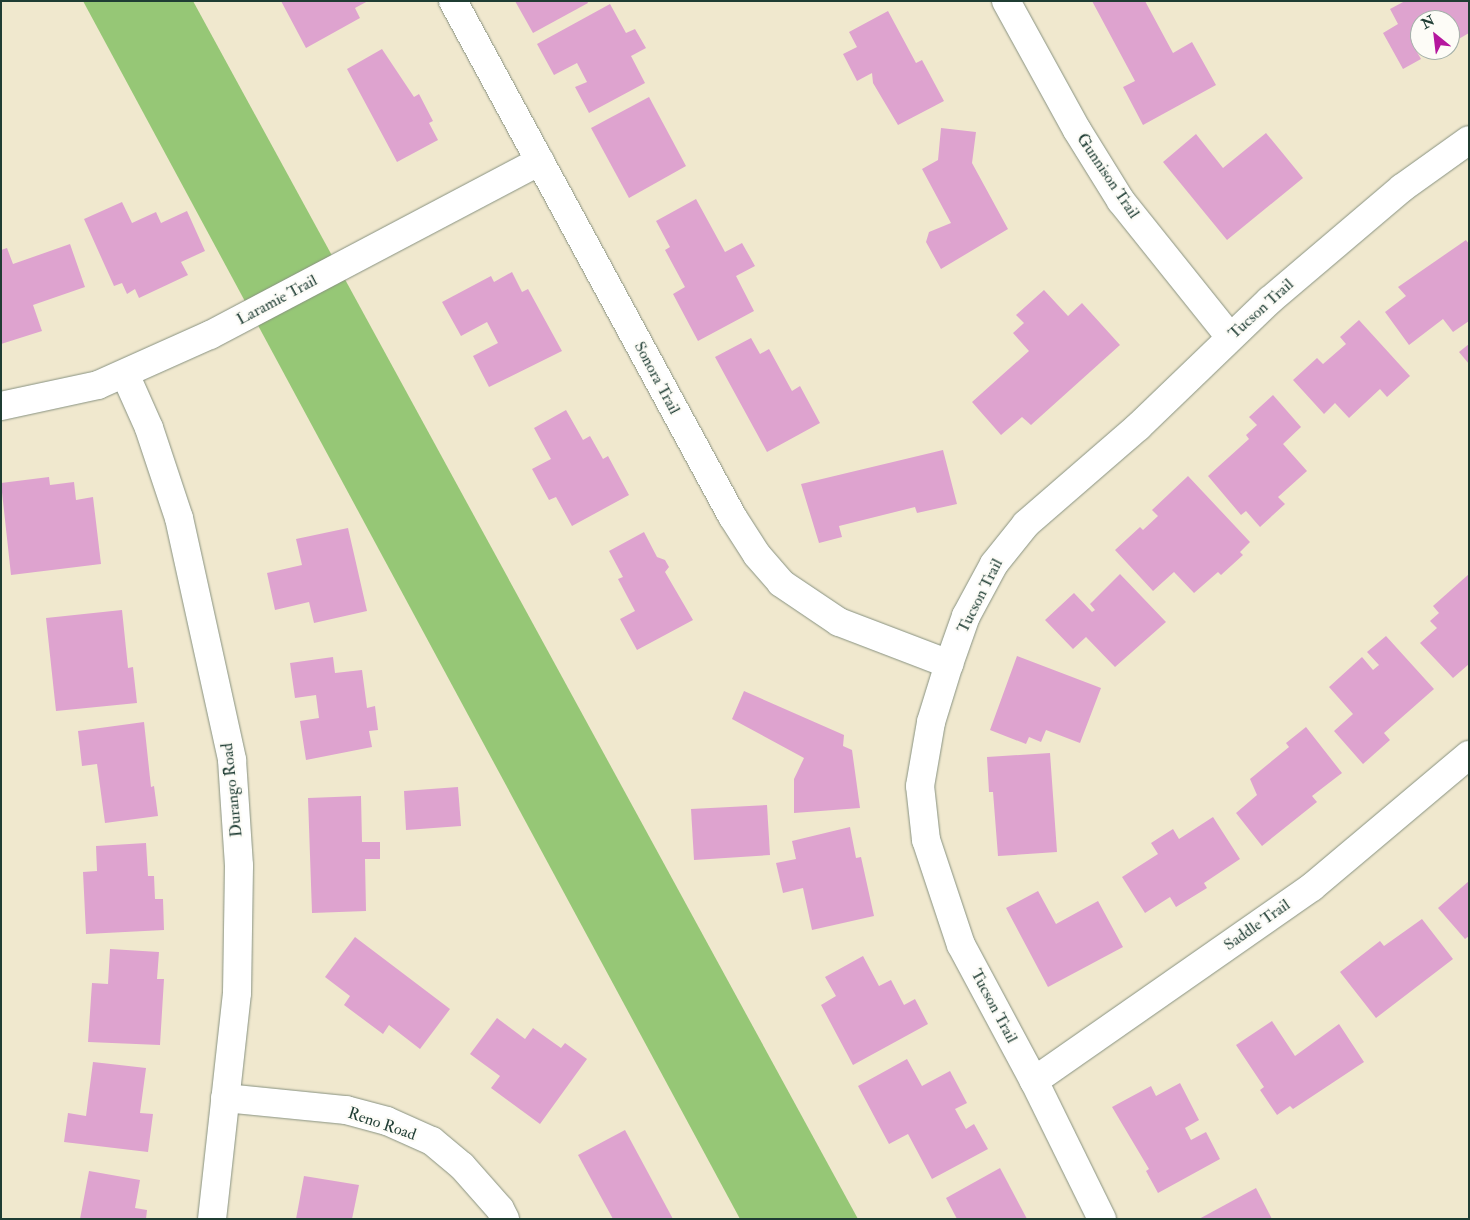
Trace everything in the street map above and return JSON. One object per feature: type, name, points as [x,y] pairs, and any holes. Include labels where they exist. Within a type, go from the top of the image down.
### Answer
[{"type":"street","name":"Sonora Trail","points":[[453,1],[732,516],[757,556],[781,583],[840,622],[949,664]]},
{"type":"street","name":"Gunnison Trail","points":[[1006,1],[1077,130],[1121,201],[1230,338]]},
{"type":"street","name":"Tucson Trail","points":[[1102,1219],[1034,1082],[961,945],[926,840],[920,786],[931,722],[949,664],[966,616],[994,564],[1026,524],[1138,427],[1230,338],[1402,188],[1469,140]]},
{"type":"street","name":"Laramie Trail","points":[[1,406],[98,385],[125,374],[210,335],[540,161]]},
{"type":"street","name":"Durango Road","points":[[125,374],[149,428],[179,518],[232,760],[239,866],[238,993],[212,1219]]},
{"type":"street","name":"Saddle Trail","points":[[1034,1082],[1312,887],[1469,755]]},
{"type":"street","name":"Reno Road","points":[[225,1098],[346,1110],[396,1125],[432,1141],[462,1166],[500,1209],[505,1219]]},
{"type":"green space","points":[[83,1],[193,1],[858,1219],[740,1219]]},
{"type":"building","points":[[281,1],[368,1],[355,8],[360,18],[306,48]]},
{"type":"building","points":[[515,1],[587,1],[588,3],[533,33]]},
{"type":"building","points":[[1092,1],[1145,1],[1173,53],[1192,42],[1216,85],[1143,125],[1123,87],[1135,81]]},
{"type":"building","points":[[1405,1],[1469,1],[1469,33],[1460,38],[1460,10],[1410,10],[1410,60],[1419,60],[1403,69],[1383,33],[1398,24],[1390,9]]},
{"type":"building","points":[[610,4],[626,33],[635,29],[646,48],[631,56],[645,83],[589,113],[575,87],[587,82],[577,63],[554,75],[537,44]]},
{"type":"building","points":[[888,11],[916,63],[922,60],[944,101],[898,125],[873,83],[872,73],[857,81],[843,54],[857,47],[849,32]]},
{"type":"building","points":[[382,49],[414,97],[419,94],[433,121],[429,123],[438,140],[397,162],[347,69]]},
{"type":"building","points":[[649,97],[686,166],[629,198],[591,128]]},
{"type":"building","points":[[941,128],[976,132],[972,163],[1008,229],[941,269],[926,242],[929,232],[951,223],[922,169],[938,160]]},
{"type":"building","points":[[1266,133],[1303,178],[1227,240],[1163,162],[1196,134],[1223,168]]},
{"type":"building","points":[[696,199],[725,252],[742,243],[755,266],[736,276],[754,311],[698,341],[673,294],[685,287],[665,250],[670,247],[656,221]]},
{"type":"building","points":[[122,202],[132,223],[156,212],[161,223],[187,211],[205,251],[181,262],[188,275],[139,298],[135,289],[127,294],[122,283],[114,286],[84,219]]},
{"type":"building","points":[[1466,240],[1469,244],[1469,321],[1453,332],[1443,319],[1409,345],[1385,312],[1406,296],[1398,287]]},
{"type":"building","points":[[70,244],[85,287],[33,305],[42,331],[1,344],[1,250],[7,248],[13,264]]},
{"type":"building","points":[[512,272],[522,292],[528,289],[562,351],[489,387],[473,356],[498,343],[487,322],[461,336],[442,302],[491,276],[494,282]]},
{"type":"building","points":[[1044,290],[1068,316],[1082,303],[1120,345],[1031,425],[1022,417],[1001,435],[972,402],[1029,351],[1013,333],[1024,323],[1016,315]]},
{"type":"building","points":[[1359,320],[1410,376],[1387,397],[1380,389],[1349,418],[1335,403],[1324,414],[1293,380],[1317,358],[1323,364],[1346,344],[1340,337]]},
{"type":"building","points":[[751,338],[760,354],[769,349],[792,391],[800,386],[820,423],[767,452],[715,357]]},
{"type":"building","points":[[1469,344],[1469,364],[1459,352]]},
{"type":"building","points":[[1273,395],[1301,427],[1283,444],[1307,471],[1278,497],[1285,504],[1260,527],[1246,511],[1241,515],[1208,476],[1249,439],[1246,435],[1257,425],[1249,417]]},
{"type":"building","points":[[566,410],[583,440],[590,436],[603,459],[608,456],[629,495],[572,526],[556,497],[549,500],[532,469],[551,459],[534,428]]},
{"type":"building","points":[[943,450],[957,504],[917,513],[915,507],[839,526],[842,537],[819,543],[801,484]]},
{"type":"building","points":[[1188,476],[1250,542],[1240,552],[1243,555],[1221,575],[1218,572],[1194,593],[1174,572],[1153,591],[1115,550],[1140,527],[1143,530],[1158,516],[1152,510]]},
{"type":"building","points":[[49,477],[50,485],[74,482],[76,500],[93,497],[101,564],[11,575],[1,483]]},
{"type":"building","points":[[348,528],[367,611],[314,623],[309,602],[275,610],[267,573],[302,565],[296,539]]},
{"type":"building","points":[[644,532],[657,557],[665,560],[669,567],[665,572],[693,620],[637,650],[620,619],[635,611],[618,579],[623,577],[609,551]]},
{"type":"building","points":[[1120,574],[1166,622],[1115,667],[1086,637],[1073,649],[1045,620],[1074,593],[1092,612],[1095,610],[1090,604]]},
{"type":"building","points":[[1469,574],[1469,664],[1453,678],[1420,643],[1437,628],[1430,621],[1439,613],[1433,606]]},
{"type":"building","points":[[122,610],[128,668],[133,667],[137,703],[56,711],[46,618]]},
{"type":"building","points":[[1386,636],[1434,689],[1384,733],[1390,740],[1363,764],[1334,731],[1353,714],[1329,687],[1362,657],[1373,670],[1379,665],[1367,652]]},
{"type":"building","points":[[1017,656],[1101,688],[1080,743],[1046,730],[1041,742],[1029,737],[1026,744],[990,730]]},
{"type":"building","points":[[333,657],[335,673],[362,670],[367,708],[375,706],[378,730],[369,731],[372,747],[306,760],[300,721],[319,718],[316,695],[295,698],[290,663]]},
{"type":"building","points":[[744,691],[844,735],[843,746],[852,750],[860,808],[794,813],[794,779],[804,758],[732,719]]},
{"type":"building","points":[[144,722],[151,787],[154,786],[158,816],[105,823],[97,764],[82,766],[78,731]]},
{"type":"building","points":[[1306,727],[1342,773],[1312,796],[1317,802],[1262,846],[1236,813],[1257,795],[1250,779],[1289,747],[1286,743]]},
{"type":"building","points":[[1050,753],[1057,852],[998,856],[993,792],[989,792],[987,757]]},
{"type":"building","points":[[458,787],[461,826],[406,830],[404,791]]},
{"type":"building","points":[[361,796],[362,842],[380,842],[380,859],[365,859],[366,911],[312,913],[308,798]]},
{"type":"building","points":[[767,805],[770,855],[694,860],[691,809]]},
{"type":"building","points":[[1213,817],[1240,859],[1204,883],[1207,888],[1176,907],[1170,897],[1145,913],[1122,877],[1158,854],[1151,843],[1173,829],[1179,839]]},
{"type":"building","points":[[850,827],[856,858],[861,857],[874,916],[812,930],[803,888],[783,893],[776,863],[796,859],[792,841]]},
{"type":"building","points":[[146,843],[148,876],[154,876],[155,899],[163,899],[164,930],[86,934],[83,872],[97,871],[96,846]]},
{"type":"building","points":[[1469,881],[1469,936],[1465,939],[1438,908]]},
{"type":"building","points":[[1038,891],[1056,924],[1098,901],[1123,947],[1048,987],[1006,908]]},
{"type":"building","points":[[1422,919],[1453,959],[1376,1018],[1340,972],[1380,941],[1384,946]]},
{"type":"building","points":[[355,937],[450,1009],[420,1049],[389,1025],[383,1034],[344,1005],[350,996],[325,977]]},
{"type":"building","points":[[110,949],[159,952],[157,979],[164,979],[160,1045],[88,1042],[92,983],[108,984]]},
{"type":"building","points":[[863,956],[879,986],[891,980],[904,1005],[915,999],[928,1024],[853,1065],[821,1005],[836,996],[825,977]]},
{"type":"building","points":[[497,1018],[525,1039],[533,1028],[561,1048],[565,1043],[587,1059],[540,1124],[491,1088],[500,1076],[470,1054]]},
{"type":"building","points":[[1272,1021],[1295,1056],[1339,1024],[1364,1062],[1293,1109],[1290,1106],[1277,1115],[1260,1090],[1264,1087],[1236,1045]]},
{"type":"building","points":[[907,1059],[922,1086],[950,1071],[967,1103],[955,1109],[966,1129],[974,1124],[988,1149],[932,1179],[908,1134],[889,1144],[858,1086]]},
{"type":"building","points":[[93,1062],[146,1068],[140,1113],[153,1114],[148,1152],[64,1142],[68,1113],[86,1116]]},
{"type":"building","points":[[1180,1083],[1199,1120],[1185,1128],[1191,1140],[1206,1132],[1220,1159],[1158,1193],[1146,1171],[1149,1169],[1112,1107],[1151,1086],[1156,1096]]},
{"type":"building","points":[[625,1130],[673,1219],[613,1219],[578,1155]]},
{"type":"building","points":[[1000,1168],[1027,1219],[957,1219],[946,1198]]},
{"type":"building","points":[[89,1171],[140,1180],[135,1208],[147,1210],[146,1219],[80,1219]]},
{"type":"building","points":[[304,1176],[359,1185],[352,1219],[296,1219]]},
{"type":"building","points":[[1256,1188],[1272,1219],[1199,1219]]}]
